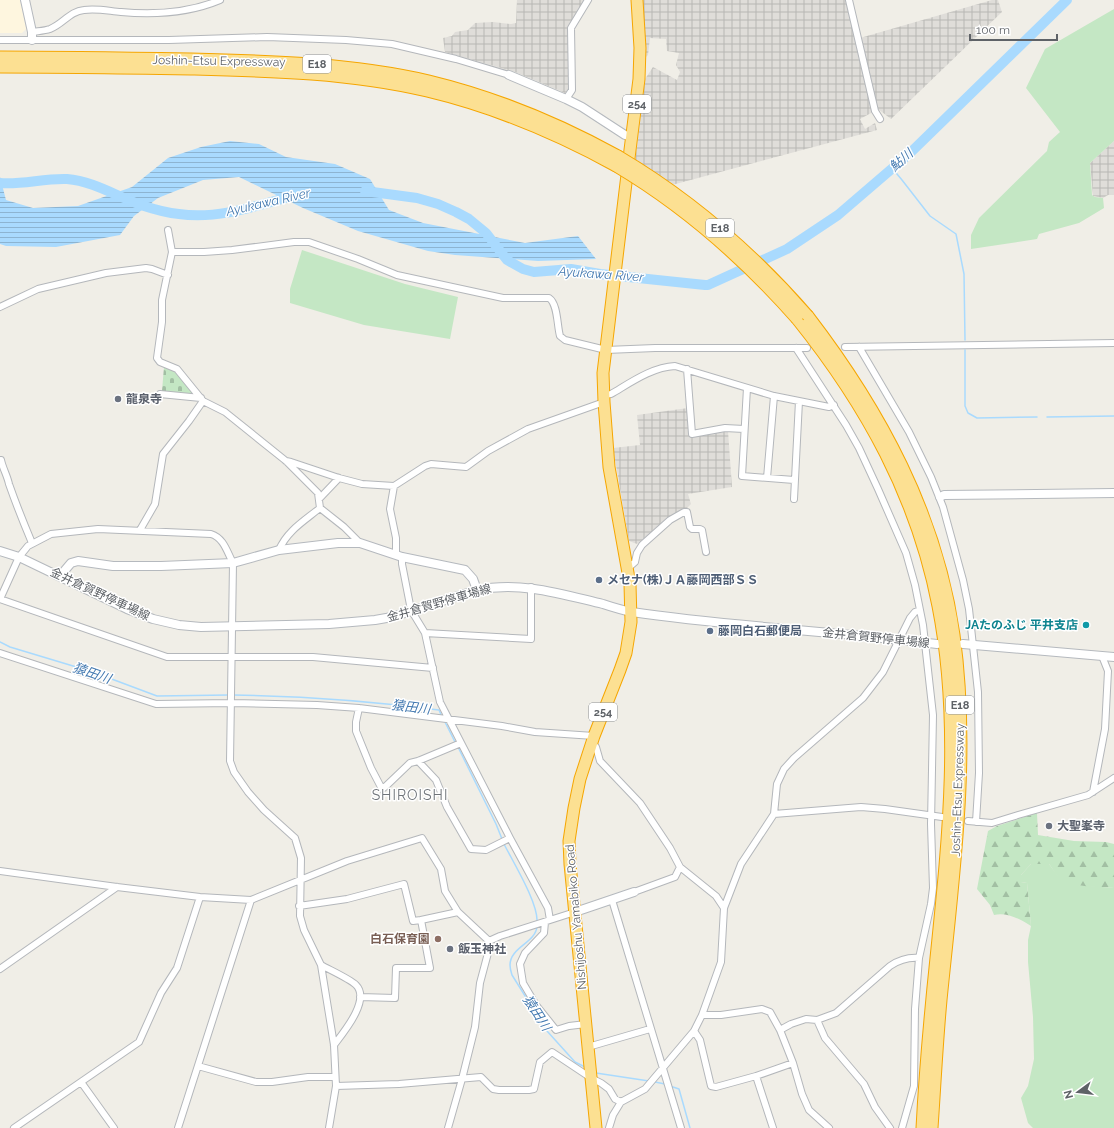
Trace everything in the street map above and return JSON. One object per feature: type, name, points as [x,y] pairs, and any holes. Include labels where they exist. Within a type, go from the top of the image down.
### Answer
[{"type":"highway","name":"Nishijoshu Yamabiko Road","points":[[596,1128],[569,841],[580,779],[593,739],[626,653],[631,622],[630,591],[627,569],[609,467],[603,373],[639,79],[640,48],[637,0]]},
{"type":"highway","name":"Joshin-Etsu Expressway","points":[[0,57],[264,61],[336,66],[430,81],[492,99],[546,120],[583,137],[617,161],[712,234],[803,318],[838,355],[882,426],[907,476],[923,514],[936,553],[954,633],[960,711],[960,787],[955,871],[939,1025],[932,1128]]},
{"type":"highway","name":"Joshin-Etsu Expressway","points":[[0,66],[260,71],[304,73],[365,79],[427,91],[488,108],[617,161]]},
{"type":"highway","name":"Joshin-Etsu Expressway","points":[[803,318],[846,384],[873,430],[908,504],[925,554],[938,606],[943,635],[951,721],[950,787],[946,864],[931,1004],[922,1128]]},
{"type":"main road","points":[[25,0],[32,36]]},
{"type":"main road","points":[[509,75],[582,107],[625,135],[632,137]]},
{"type":"main road","points":[[940,497],[944,495],[1114,493]]},
{"type":"main road","points":[[60,576],[71,563],[78,561],[120,566],[233,563],[279,550],[338,543],[360,544],[399,556],[465,570],[473,579],[478,590]]},
{"type":"main road","name":"金井倉賀野停車場線","points":[[0,551],[18,557],[60,576],[127,609],[153,619],[179,625],[201,627],[329,624],[375,620],[392,617],[478,590],[500,586],[551,591],[631,612],[762,627],[937,644]]},
{"type":"main road","points":[[963,644],[1114,657]]},
{"type":"main road","points":[[575,912],[634,892]]},
{"type":"street","points":[[32,36],[50,29],[77,11],[95,9],[151,14],[199,8],[220,0]]},
{"type":"street","points":[[566,99],[572,90],[572,28],[588,0]]},
{"type":"street","points":[[849,0],[876,111],[880,119]]},
{"type":"street","points":[[0,40],[32,36],[169,40],[267,37],[346,40],[392,44],[456,59],[509,75]]},
{"type":"street","points":[[168,230],[172,252],[162,300],[162,322],[157,358],[160,362],[176,368],[202,400]]},
{"type":"street","points":[[172,252],[204,252],[294,242],[309,242],[398,275],[503,298],[549,298],[553,301],[555,307],[560,336],[565,340],[606,350],[655,348],[807,348]]},
{"type":"street","points":[[0,307],[38,289],[106,273],[146,268],[168,275]]},
{"type":"street","points":[[845,347],[1114,343]]},
{"type":"street","points":[[859,347],[921,454],[940,497],[963,580],[974,645],[978,692],[980,734],[976,822]]},
{"type":"street","points":[[796,348],[834,406],[859,448],[899,536],[911,569],[925,642],[933,715],[931,815],[932,898],[919,958],[915,1016],[914,1086],[902,1128]]},
{"type":"street","points":[[286,461],[362,484],[394,486],[425,466],[431,464],[466,467],[488,451],[528,429],[604,398],[656,370],[668,366],[675,366],[774,396],[828,408],[834,406]]},
{"type":"street","points":[[687,370],[692,434],[725,428],[744,429]]},
{"type":"street","points":[[747,388],[742,476],[794,480]]},
{"type":"street","points":[[160,394],[202,400],[225,412],[286,461],[318,493],[320,508],[344,527],[360,544]]},
{"type":"street","points":[[767,478],[774,396]]},
{"type":"street","points":[[140,530],[155,504],[163,454],[189,421],[202,400]]},
{"type":"street","points":[[794,498],[799,402]]},
{"type":"street","points":[[1,460],[3,469],[32,543]]},
{"type":"street","points":[[319,499],[339,478]]},
{"type":"street","points":[[394,486],[390,509],[399,556],[411,610],[425,632],[440,702],[509,839],[548,908],[544,933],[524,954],[520,964],[523,983],[552,1028],[556,1030],[569,1026],[586,1024]]},
{"type":"street","points":[[279,550],[283,540],[290,532],[320,508]]},
{"type":"street","points":[[627,569],[635,562],[636,553],[642,545],[670,520],[684,512],[687,512],[692,530],[702,530],[706,552]]},
{"type":"street","points":[[329,1128],[336,1086],[334,1045],[321,965],[304,930],[300,916],[301,858],[295,838],[264,810],[248,792],[234,772],[230,761],[232,703],[232,656],[232,626],[233,563],[221,539],[211,534],[140,530],[98,529],[51,534],[32,543],[18,557],[0,599],[167,657],[232,656],[313,657],[433,668]]},
{"type":"street","points":[[425,632],[531,639],[531,588]]},
{"type":"street","points":[[609,1128],[613,1115],[621,1102],[646,1089],[694,1031],[702,1015],[721,962],[724,908],[741,864],[774,814],[777,784],[784,769],[794,758],[863,698],[883,672],[910,618],[915,612],[920,610]]},
{"type":"street","points":[[0,653],[156,704],[232,703],[317,705],[359,708],[593,739],[600,761],[640,803],[670,848],[680,867],[716,896],[724,908]]},
{"type":"street","points":[[1093,792],[1105,729],[1108,671],[1102,656]]},
{"type":"street","points":[[359,708],[356,731],[371,768],[382,789],[410,763],[460,744]]},
{"type":"street","points":[[418,761],[436,780],[447,807],[471,849],[486,850],[509,839]]},
{"type":"street","points":[[968,821],[992,823],[1088,794],[1114,778]]},
{"type":"street","points":[[774,814],[861,807],[885,808],[942,817]]},
{"type":"street","points":[[0,871],[200,897],[251,900],[347,861],[422,838],[441,869],[445,892],[458,912],[489,941]]},
{"type":"street","points":[[634,892],[675,878],[680,867]]},
{"type":"street","points":[[299,906],[347,899],[404,884],[413,921],[458,912]]},
{"type":"street","points":[[0,970],[117,887]]},
{"type":"street","points":[[14,1128],[139,1042],[161,993],[177,968],[200,897]]},
{"type":"street","points":[[178,1128],[251,900]]},
{"type":"street","points":[[612,900],[681,1128]]},
{"type":"street","points":[[489,941],[500,936],[575,912]]},
{"type":"street","points":[[360,997],[395,998],[396,968],[430,968],[421,920]]},
{"type":"street","points":[[448,1128],[475,1027],[480,983],[488,952],[489,941]]},
{"type":"street","points":[[780,1030],[791,1024],[806,1019],[817,1020],[836,1013],[890,966],[897,962],[911,958],[919,958]]},
{"type":"street","points":[[321,965],[356,985],[359,990],[360,997],[354,1019],[334,1045]]},
{"type":"street","points":[[702,1015],[721,1015],[762,1009],[770,1012],[780,1030],[809,1110],[829,1128]]},
{"type":"street","points":[[817,1020],[825,1038],[864,1084],[875,1107],[890,1128]]},
{"type":"street","points":[[588,1047],[650,1029]]},
{"type":"street","points":[[694,1031],[700,1040],[711,1086],[716,1087],[793,1064]]},
{"type":"street","points":[[336,1086],[399,1084],[481,1077],[493,1089],[534,1089],[540,1062],[552,1052],[610,1089],[615,1099],[621,1102]]},
{"type":"street","points":[[198,1066],[256,1082],[272,1082],[308,1077],[335,1077]]},
{"type":"street","points":[[756,1076],[772,1128]]},
{"type":"street","points":[[81,1082],[114,1128]]},
{"type":"shaded area","points":[[0,0],[20,0],[26,29],[22,33],[0,33]]},
{"type":"shaded area","points":[[517,0],[584,0],[569,25],[568,90],[565,93],[515,72],[445,52],[443,38],[452,36],[455,32],[468,30],[475,23],[516,23]]},
{"type":"shaded area","points":[[642,0],[846,0],[873,112],[860,119],[865,129],[875,123],[877,130],[672,185],[635,162],[645,79],[653,67],[677,80],[680,72],[676,65],[679,53],[667,51],[666,39],[650,38],[648,55],[645,58]]},
{"type":"shaded area","points":[[992,0],[998,0],[1002,12],[891,119],[878,109],[860,38]]},
{"type":"shaded area","points":[[1114,141],[1114,195],[1108,195],[1103,198],[1093,196],[1090,163]]},
{"type":"shaded area","points":[[688,408],[690,436],[728,431],[732,487],[688,494],[691,504],[686,509],[669,518],[637,544],[629,541],[613,448],[640,445],[637,415]]},
{"type":"green space","points":[[1114,9],[1114,141],[1090,163],[1092,195],[1103,198],[1104,208],[1079,223],[1039,234],[1037,239],[971,249],[971,235],[979,218],[1047,151],[1049,142],[1060,132],[1026,88],[1045,49]]},
{"type":"green space","points":[[302,250],[405,284],[458,297],[450,339],[364,325],[290,303],[290,289]]},
{"type":"green space","points":[[164,367],[176,371],[195,395],[162,391]]},
{"type":"green space","points":[[1037,813],[1038,835],[1074,841],[1106,842],[1114,844],[1114,888],[1068,883],[1059,878],[1049,864],[1031,864],[1021,875],[1021,882],[1027,883],[1031,926],[1009,915],[994,915],[990,905],[977,889],[988,831],[997,826]]},
{"type":"green space","points":[[1031,864],[1049,864],[1058,876],[1079,885],[1114,888],[1114,1128],[1033,1128],[1028,1123],[1021,1098],[1028,1086],[1034,1059],[1033,1017],[1028,962],[1028,940],[1031,926],[1027,883],[1021,882],[1021,875]]},
{"type":"water","points":[[230,141],[259,144],[286,157],[335,164],[370,179],[389,210],[423,223],[525,243],[578,236],[596,259],[538,261],[455,255],[428,251],[358,231],[303,208],[239,177],[203,180],[158,198],[134,216],[120,235],[56,247],[6,246],[0,244],[0,177],[6,200],[33,208],[78,206],[132,187],[168,158],[201,147]]},
{"type":"waterway","name":"鮎川","points":[[365,191],[417,198],[438,204],[456,212],[469,219],[486,233],[507,260],[523,269],[534,272],[571,269],[600,274],[708,285],[787,249],[838,215],[909,154],[1067,0]]},
{"type":"waterway","points":[[892,168],[930,216],[956,234],[964,274],[965,340]]},
{"type":"waterway","name":"Ayukawa River","points":[[0,183],[17,183],[50,179],[77,180],[150,208],[170,213],[194,215],[223,213],[253,207],[296,195]]},
{"type":"waterway","points":[[965,350],[965,406],[968,413],[977,418],[1037,417]]},
{"type":"waterway","points":[[1047,417],[1114,416]]},
{"type":"waterway","name":"猿田川","points":[[0,642],[10,647],[93,672],[157,696],[229,695]]},
{"type":"waterway","name":"猿田川","points":[[233,695],[285,696],[388,704],[439,710],[442,717]]},
{"type":"waterway","name":"猿田川","points":[[444,720],[456,744]]},
{"type":"waterway","name":"猿田川","points":[[458,747],[502,839]]},
{"type":"waterway","name":"猿田川","points":[[504,844],[530,894],[537,915],[537,923]]},
{"type":"waterway","name":"猿田川","points":[[537,926],[536,932],[518,949],[511,959],[510,966],[512,975],[547,1031],[575,1062],[585,1067]]},
{"type":"waterway","name":"猿田川","points":[[596,1073],[649,1081]]},
{"type":"waterway","name":"猿田川","points":[[655,1082],[665,1084]]},
{"type":"waterway","name":"猿田川","points":[[670,1086],[679,1089],[690,1128]]},
{"type":"place","name":"龍泉寺","points":[[118,399]]},
{"type":"place","name":"メセナ(株)ＪＡ藤岡西部ＳＳ","points":[[599,580]]},
{"type":"place","name":"JAたのふじ 平井支店","points":[[1086,625]]},
{"type":"place","name":"藤岡白石郵便局","points":[[710,631]]},
{"type":"place","name":"大聖峯寺","points":[[1049,826]]},
{"type":"place","name":"白石保育園","points":[[438,939]]},
{"type":"place","name":"飯玉神社","points":[[450,949]]},
{"type":"district","name":"SHIROISHI","points":[[410,795]]}]
